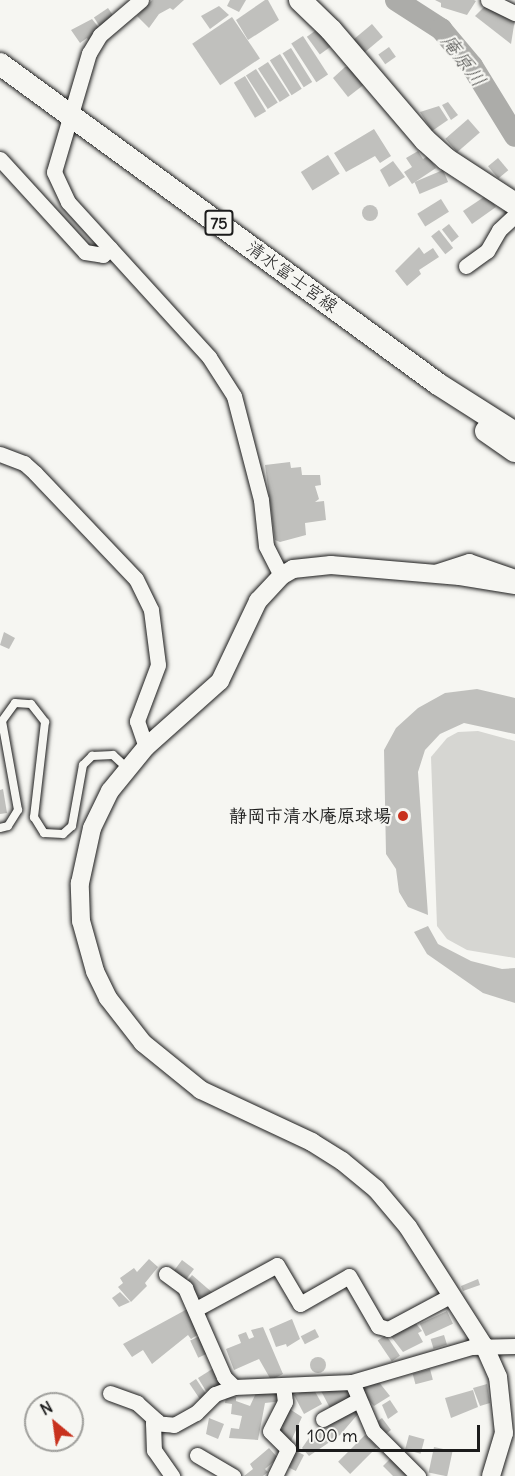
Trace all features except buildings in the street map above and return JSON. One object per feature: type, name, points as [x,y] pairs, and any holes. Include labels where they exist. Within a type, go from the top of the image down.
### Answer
[{"type":"main road","points":[[300,0],[332,30],[425,140],[446,159],[515,204]]},
{"type":"main road","name":"清水富士宮線","points":[[0,64],[438,384],[515,433]]},
{"type":"main road","name":"清水富士宮線","points":[[438,384],[472,420],[515,452]]},
{"type":"street","points":[[141,0],[100,35],[89,53],[54,172],[58,188],[209,357],[234,396],[261,500],[266,546],[281,576]]},
{"type":"street","points":[[489,0],[515,13]]},
{"type":"street","points":[[0,159],[85,252],[103,255],[110,248]]},
{"type":"street","points":[[466,266],[487,251],[499,230],[515,214]]},
{"type":"street","points":[[0,454],[24,463],[136,579],[151,610],[158,665],[137,721],[146,747]]},
{"type":"street","points":[[429,574],[469,561],[515,577]]},
{"type":"street","points":[[491,1476],[509,1436],[498,1377],[484,1346],[408,1227],[358,1173],[312,1142],[224,1104],[191,1084],[143,1044],[108,998],[86,946],[80,883],[92,828],[126,767],[220,681],[258,601],[281,576],[311,565],[429,574],[515,585]]},
{"type":"street","points":[[196,1309],[277,1265],[300,1304],[349,1276],[378,1326],[388,1329],[452,1295]]},
{"type":"street","points":[[166,1274],[185,1288],[196,1309],[214,1356],[234,1387]]},
{"type":"street","points":[[153,1422],[174,1425],[185,1421],[208,1399],[234,1387],[352,1382],[484,1346],[515,1346]]},
{"type":"street","points":[[352,1382],[373,1431],[418,1476]]},
{"type":"street","points":[[276,1476],[288,1449],[270,1431],[285,1402],[283,1385]]},
{"type":"street","points":[[110,1393],[137,1402],[157,1421],[153,1422]]},
{"type":"street","points":[[322,1419],[358,1400]]},
{"type":"street","points":[[153,1422],[154,1450],[172,1476]]},
{"type":"street","points":[[196,1455],[233,1476]]},
{"type":"lane","points":[[0,828],[8,826],[18,810],[2,721],[15,703],[31,704],[45,722],[34,817],[44,833],[63,834],[72,825],[83,765],[92,756],[113,755],[126,767]]},
{"type":"shaded area","points":[[478,731],[515,741],[515,958],[467,950],[447,939],[437,926],[431,757],[447,738],[458,732]]},
{"type":"waterway","name":"庵原川","points":[[396,0],[441,29],[472,66],[515,136]]},
{"type":"place","name":"静岡市清水庵原球場","points":[[403,816]]}]
